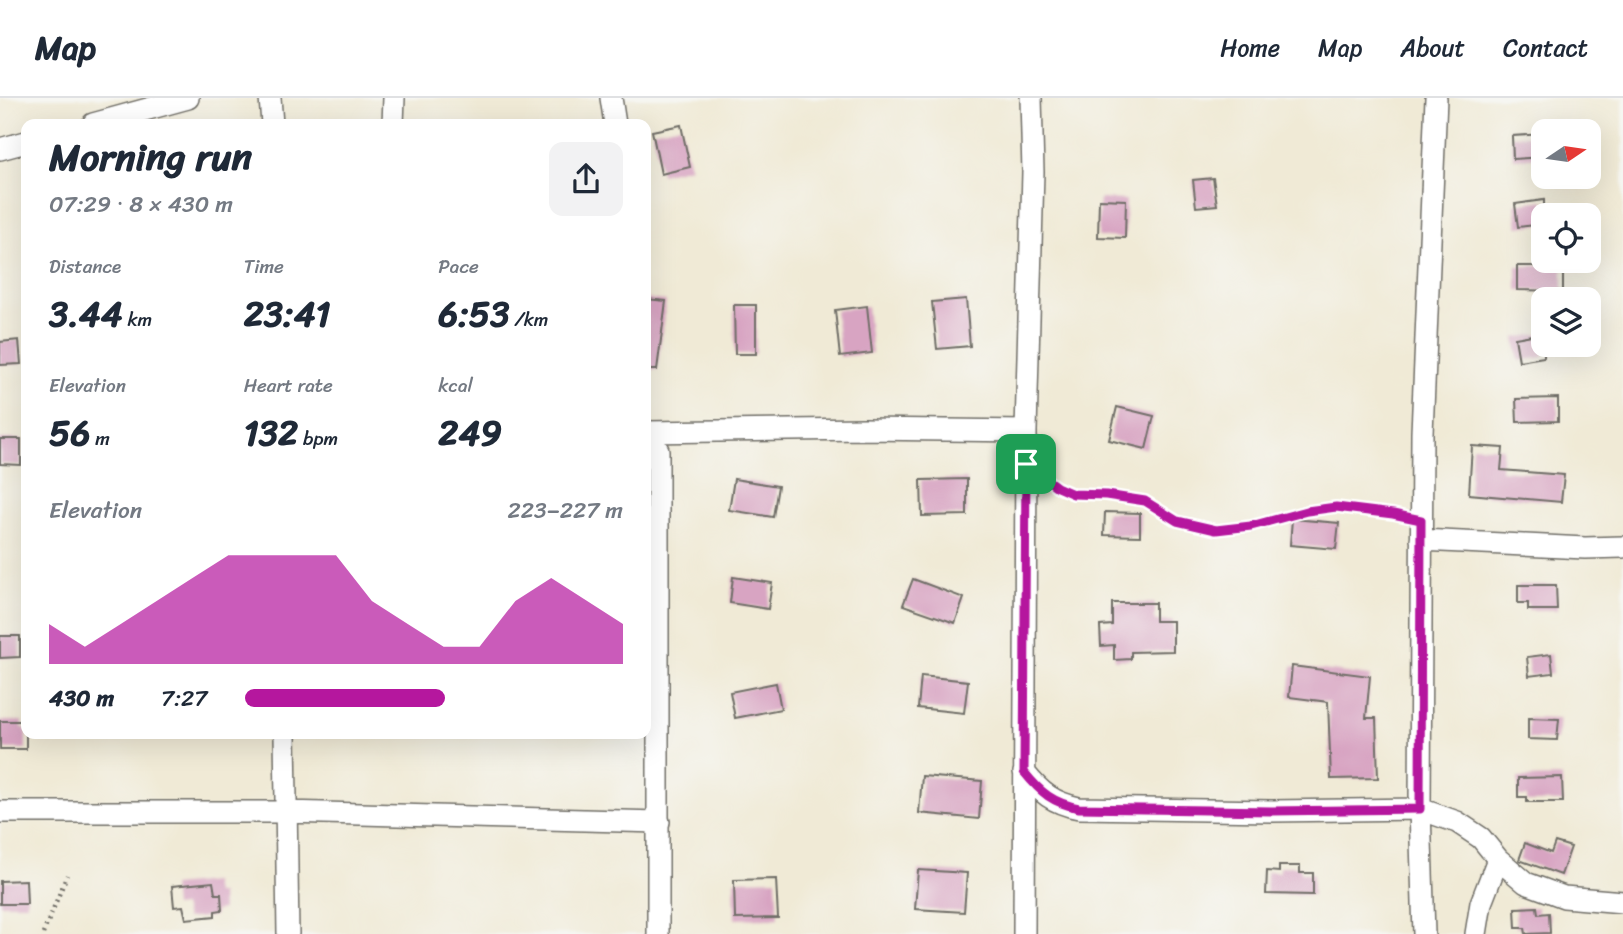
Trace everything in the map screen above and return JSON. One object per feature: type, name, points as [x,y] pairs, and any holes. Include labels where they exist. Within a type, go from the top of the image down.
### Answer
[{"type":"street","points":[[111,119],[188,98]]},
{"type":"street","points":[[270,98],[272,119]]},
{"type":"street","points":[[393,119],[394,98]]},
{"type":"street","points":[[611,98],[614,119]]},
{"type":"street","points":[[1024,934],[1026,432],[1033,172],[1031,98]]},
{"type":"street","points":[[1424,934],[1420,809],[1422,433],[1436,98]]},
{"type":"street","points":[[0,149],[21,143]]},
{"type":"street","points":[[651,433],[864,429],[1026,432]]},
{"type":"street","points":[[651,440],[658,450],[658,934]]},
{"type":"street","points":[[1421,530],[1585,548],[1623,547]]},
{"type":"street","points":[[285,739],[288,934]]},
{"type":"street","points":[[1024,772],[1036,787],[1058,804],[1079,808],[1272,811],[1420,809],[1457,822],[1480,838],[1526,883],[1564,897],[1623,902]]},
{"type":"street","points":[[0,812],[286,812],[659,822]]},
{"type":"street","points":[[1476,934],[1481,903],[1499,859]]},
{"type":"path","points":[[1026,464],[1057,487],[1073,494],[1106,495],[1145,501],[1177,521],[1216,530],[1251,526],[1307,511],[1336,507],[1393,514],[1421,530]]},
{"type":"path","points":[[43,934],[67,874]]},
{"type":"building","points":[[681,125],[690,167],[661,174],[652,131]]},
{"type":"building","points":[[1531,135],[1531,158],[1513,159],[1512,136]]},
{"type":"building","points":[[1213,178],[1217,205],[1196,207],[1193,180]]},
{"type":"building","points":[[1099,199],[1126,200],[1125,238],[1098,237]]},
{"type":"building","points":[[1544,200],[1544,203],[1531,203],[1531,226],[1518,227],[1515,204]]},
{"type":"building","points":[[1517,266],[1531,266],[1531,273],[1563,273],[1563,287],[1517,290]]},
{"type":"building","points":[[966,299],[970,346],[937,349],[932,302]]},
{"type":"building","points":[[651,300],[666,301],[657,370],[651,370]]},
{"type":"building","points":[[734,305],[756,305],[756,354],[735,354]]},
{"type":"building","points":[[867,306],[872,353],[840,357],[835,310]]},
{"type":"building","points":[[1531,335],[1531,357],[1544,357],[1519,361],[1515,338]]},
{"type":"building","points":[[19,340],[21,364],[0,365],[0,342]]},
{"type":"building","points":[[1558,398],[1558,421],[1517,422],[1516,399]]},
{"type":"building","points":[[1117,407],[1154,416],[1146,449],[1109,440]]},
{"type":"building","points":[[0,439],[21,439],[21,465],[0,464]]},
{"type":"building","points":[[1472,446],[1503,448],[1501,470],[1564,475],[1561,502],[1469,494]]},
{"type":"building","points":[[734,479],[778,486],[773,517],[729,510]]},
{"type":"building","points":[[967,479],[967,515],[922,516],[921,480]]},
{"type":"building","points":[[1105,512],[1140,513],[1140,536],[1104,535]]},
{"type":"building","points":[[1292,519],[1339,523],[1336,549],[1290,545]]},
{"type":"building","points":[[733,577],[772,583],[768,609],[730,603]]},
{"type":"building","points":[[913,579],[964,598],[955,623],[903,605]]},
{"type":"building","points":[[1518,585],[1556,585],[1557,610],[1528,610],[1528,603],[1518,603]]},
{"type":"building","points":[[1112,603],[1155,603],[1155,621],[1173,621],[1173,651],[1131,652],[1131,659],[1114,660],[1114,645],[1101,646],[1100,626],[1112,625]]},
{"type":"building","points":[[0,636],[20,636],[20,657],[0,658]]},
{"type":"building","points":[[1551,654],[1553,673],[1529,676],[1527,657]]},
{"type":"building","points":[[1292,666],[1370,676],[1366,718],[1376,718],[1378,778],[1331,779],[1328,702],[1289,697]]},
{"type":"building","points":[[921,676],[968,681],[964,713],[918,708]]},
{"type":"building","points":[[776,683],[781,709],[735,718],[730,692]]},
{"type":"building","points":[[1528,718],[1559,719],[1557,740],[1528,739]]},
{"type":"building","points":[[0,721],[21,721],[21,739],[26,739],[26,749],[0,749]]},
{"type":"building","points":[[922,776],[982,781],[979,819],[919,813]]},
{"type":"building","points":[[1562,777],[1563,802],[1527,802],[1527,797],[1518,797],[1518,778]]},
{"type":"building","points":[[1555,842],[1571,847],[1561,875],[1519,860],[1525,843],[1551,853]]},
{"type":"building","points":[[1279,866],[1300,866],[1300,873],[1313,873],[1313,895],[1266,894],[1267,871],[1279,872]]},
{"type":"building","points":[[918,870],[967,873],[964,912],[915,909]]},
{"type":"building","points":[[776,879],[778,918],[735,919],[734,880]]},
{"type":"building","points":[[26,880],[27,904],[0,904],[0,881]]},
{"type":"building","points":[[213,882],[215,894],[221,894],[222,910],[215,911],[215,916],[186,919],[183,906],[174,907],[172,886]]},
{"type":"building","points":[[1537,907],[1538,914],[1549,913],[1550,933],[1526,934],[1525,928],[1516,928],[1515,908]]},
{"type":"route","points":[[1026,464],[1057,487],[1073,494],[1106,495],[1145,501],[1177,521],[1216,530],[1251,526],[1307,511],[1336,507],[1421,520],[1420,809],[1272,811],[1079,808],[1058,804],[1036,787],[1024,772],[1026,464]]}]
